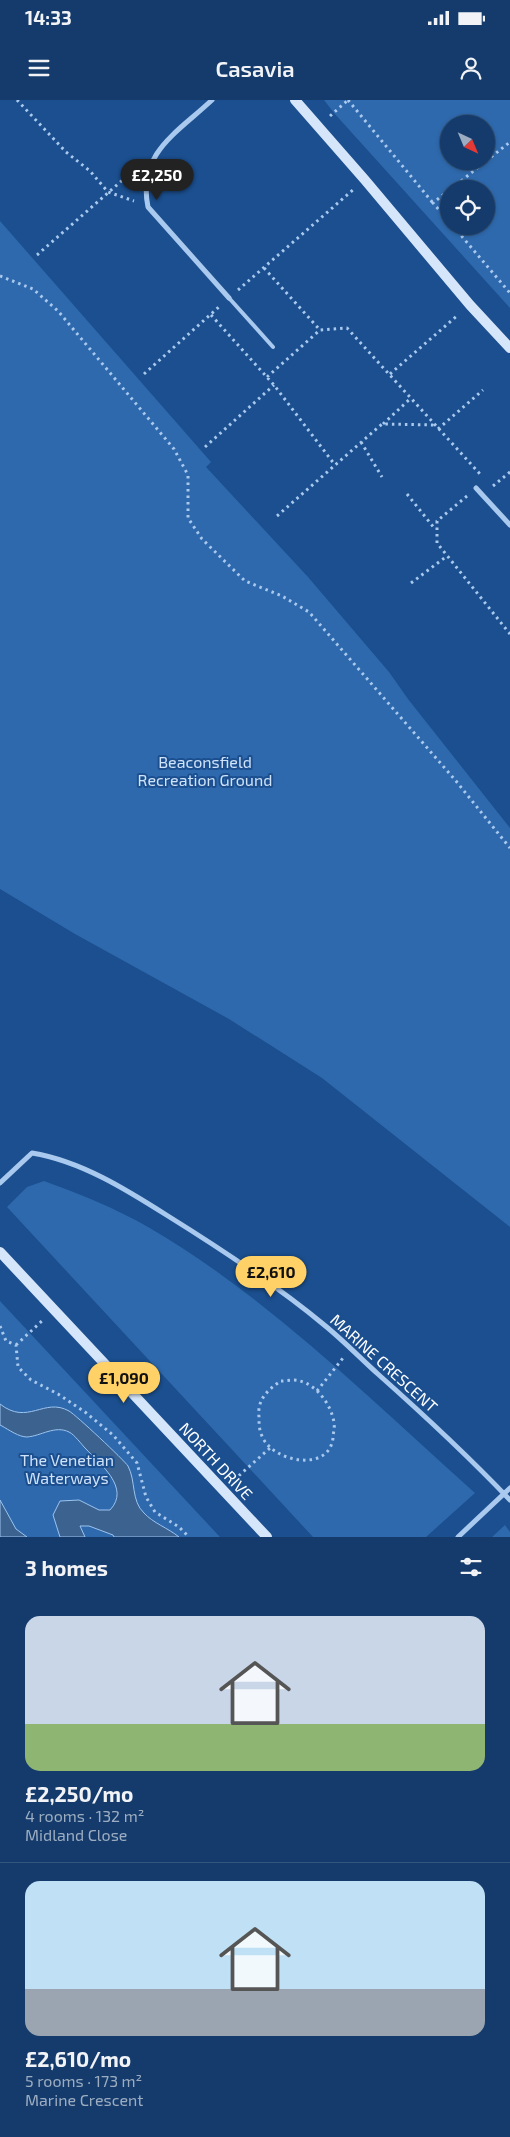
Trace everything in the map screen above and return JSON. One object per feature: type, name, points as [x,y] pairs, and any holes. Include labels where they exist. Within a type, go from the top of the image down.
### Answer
[{"type":"street","points":[[212,100],[159,148],[149,166],[145,193],[148,207],[229,298]]},
{"type":"street","points":[[295,100],[470,305],[510,348]]},
{"type":"street","points":[[476,488],[510,525]]},
{"type":"street","name":"MARINE CRESCENT","points":[[0,1183],[32,1153],[54,1156],[99,1176],[140,1198],[267,1282],[323,1324],[417,1408],[510,1500]]},
{"type":"street","name":"NORTH DRIVE","points":[[0,1252],[53,1311],[267,1537]]},
{"type":"street","points":[[458,1537],[510,1488]]},
{"type":"lane","points":[[229,298],[273,347]]},
{"type":"path","points":[[17,100],[66,152],[90,171],[108,192],[148,207]]},
{"type":"path","points":[[318,126],[348,100],[440,210]]},
{"type":"path","points":[[495,154],[510,142]]},
{"type":"path","points":[[36,255],[137,167]]},
{"type":"path","points":[[462,180],[475,170]]},
{"type":"path","points":[[144,374],[365,180]]},
{"type":"path","points":[[433,202],[440,197]]},
{"type":"path","points":[[462,235],[510,293]]},
{"type":"path","points":[[264,268],[320,330]]},
{"type":"path","points":[[0,276],[33,289],[58,311],[174,449],[188,475],[188,518],[202,539],[245,580],[282,596],[309,612],[450,773],[510,848]]},
{"type":"path","points":[[390,374],[470,305]]},
{"type":"path","points":[[211,315],[274,385],[335,465]]},
{"type":"path","points":[[267,377],[320,330],[347,328],[492,487]]},
{"type":"path","points":[[205,447],[274,385]]},
{"type":"path","points":[[438,429],[483,390]]},
{"type":"path","points":[[277,516],[411,398]]},
{"type":"path","points":[[382,424],[435,425]]},
{"type":"path","points":[[361,442],[382,477]]},
{"type":"path","points":[[510,472],[492,487],[476,488],[437,521],[436,529],[437,543],[510,634]]},
{"type":"path","points":[[406,494],[436,529]]},
{"type":"path","points":[[411,583],[447,556]]},
{"type":"path","points":[[16,1345],[53,1311]]},
{"type":"path","points":[[0,1326],[6,1341],[16,1345]]},
{"type":"path","points":[[16,1345],[18,1368],[31,1380],[58,1394],[85,1412],[113,1435],[137,1463],[146,1497],[154,1512],[179,1527],[189,1537]]},
{"type":"path","points":[[317,1391],[351,1349]]},
{"type":"path","points":[[281,1381],[300,1381],[317,1391],[329,1406],[335,1424],[332,1442],[326,1452],[313,1459],[299,1461],[279,1454],[270,1448],[262,1437],[258,1407],[267,1389],[281,1381]]},
{"type":"path","points":[[222,1490],[270,1448]]},
{"type":"green space","points":[[324,100],[510,100],[510,308],[444,235],[495,235],[495,180],[440,180],[440,230]]},
{"type":"green space","name":"Beaconsfield Recreation Ground","points":[[0,221],[211,462],[206,467],[308,577],[389,672],[408,699],[510,828],[510,1227],[322,1078],[229,1019],[75,934],[0,889]]},
{"type":"green space","points":[[44,1181],[136,1220],[192,1254],[235,1284],[318,1351],[475,1493],[426,1537],[313,1537],[7,1207],[27,1187]]},
{"type":"green space","name":"The Venetian Waterways","points":[[0,1301],[220,1537],[0,1537]]},
{"type":"green space","points":[[505,1525],[510,1532],[510,1537],[492,1537]]},
{"type":"shaded area","points":[[0,1404],[10,1410],[19,1412],[52,1407],[69,1411],[81,1420],[128,1466],[137,1503],[144,1513],[179,1537],[114,1537],[89,1526],[80,1526],[85,1537],[60,1537],[53,1515],[60,1501],[79,1500],[99,1510],[110,1510],[116,1502],[117,1493],[115,1485],[105,1469],[76,1437],[69,1432],[58,1430],[24,1437],[0,1425]]},
{"type":"shaded area","points":[[0,1500],[16,1529],[27,1537],[0,1537]]}]
